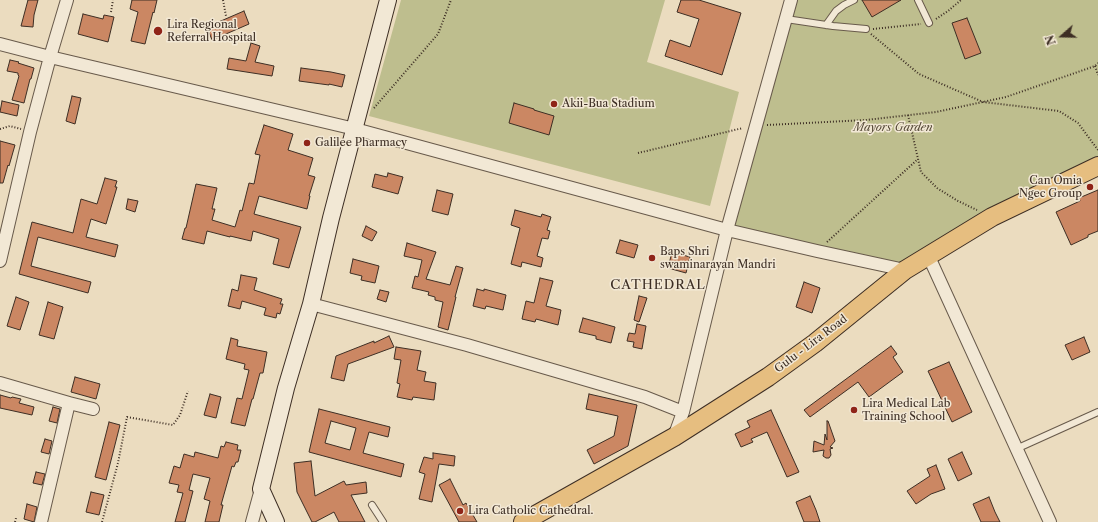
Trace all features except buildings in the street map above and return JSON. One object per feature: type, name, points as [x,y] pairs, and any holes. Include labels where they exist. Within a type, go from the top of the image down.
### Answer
[{"type":"main road","points":[[276,522],[260,489],[286,388],[311,304],[331,218],[388,0]]},
{"type":"main road","name":"Gulu - Lira Road","points":[[523,522],[674,437],[768,377],[815,343],[905,270],[929,257],[992,217],[1098,166]]},
{"type":"street","points":[[0,261],[30,132],[67,0]]},
{"type":"street","points":[[674,437],[683,412],[727,230],[791,0]]},
{"type":"street","points":[[0,44],[355,129],[727,230],[905,270]]},
{"type":"street","points":[[929,257],[1050,522]]},
{"type":"street","points":[[311,304],[467,345],[638,394],[683,412]]},
{"type":"street","points":[[0,383],[68,403],[93,408]]},
{"type":"street","points":[[41,522],[68,403]]},
{"type":"street","points":[[252,522],[260,489]]},
{"type":"lane","points":[[826,25],[836,11],[854,0]]},
{"type":"lane","points":[[918,0],[929,23]]},
{"type":"lane","points":[[786,19],[866,29]]},
{"type":"lane","points":[[1016,448],[1098,412]]},
{"type":"lane","points":[[372,505],[383,522]]},
{"type":"path","points":[[111,12],[113,0]]},
{"type":"path","points":[[224,0],[226,16]]},
{"type":"path","points":[[371,111],[438,34],[451,0]]},
{"type":"path","points":[[866,29],[929,23],[948,11],[961,0]]},
{"type":"path","points":[[866,29],[919,74],[983,102],[1059,111],[1078,123],[1098,150]]},
{"type":"path","points":[[638,153],[757,125],[866,120],[936,112],[1006,97],[1095,66],[1098,63]]},
{"type":"path","points":[[1095,66],[1098,75]]},
{"type":"path","points":[[908,115],[921,172],[937,188],[992,217]]},
{"type":"path","points":[[0,129],[10,126],[30,132]]},
{"type":"path","points":[[817,251],[918,159]]},
{"type":"path","points":[[102,522],[118,463],[127,417],[173,425],[180,414],[188,391]]},
{"type":"path","points":[[15,522],[16,518]]},
{"type":"green space","name":"Akii-Bua Stadium","points":[[401,0],[665,0],[647,62],[739,92],[710,206],[369,116]]},
{"type":"green space","name":"Mayors Garden","points":[[794,0],[1098,0],[1098,165],[914,267],[732,229]]},
{"type":"place","name":"Lira Regional Referral Hospital","points":[[158,31]]},
{"type":"place","name":"Akii-Bua Stadium","points":[[554,104]]},
{"type":"place","name":"Galilee Pharmacy","points":[[307,143]]},
{"type":"place","name":"Can Omia Ngec Group","points":[[1090,187]]},
{"type":"place","name":"Baps Shri swaminarayan Mandri","points":[[652,258]]},
{"type":"place","name":"Lira Medical Lab Training School","points":[[854,410]]},
{"type":"place","name":"Lira Catholic Cathedral.","points":[[460,511]]},
{"type":"district","name":"CATHEDRAL","points":[[658,285]]}]
